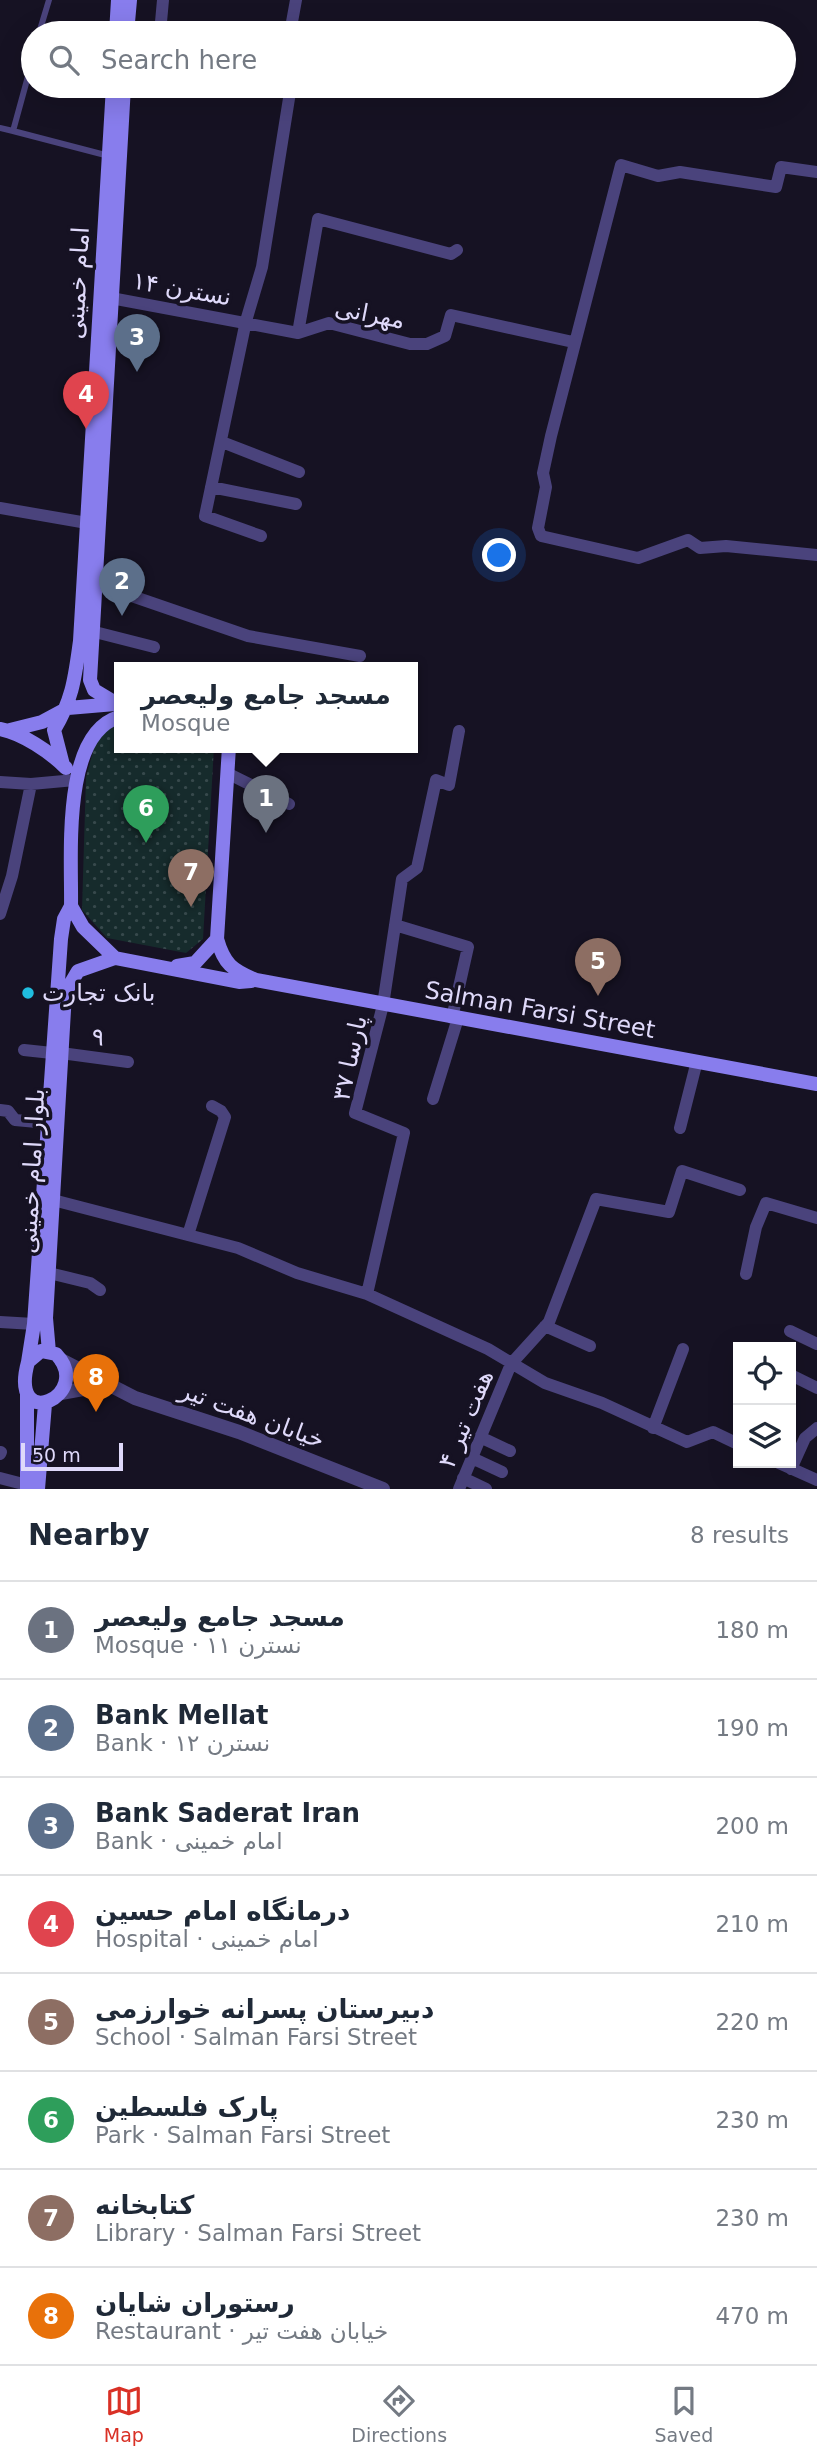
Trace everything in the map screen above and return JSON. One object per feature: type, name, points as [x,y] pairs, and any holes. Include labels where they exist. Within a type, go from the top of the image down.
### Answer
[{"type":"main road","points":[[117,21],[118,0]]},
{"type":"main road","points":[[128,21],[130,0]]},
{"type":"main road","name":"امام خمینی","points":[[63,765],[54,730],[68,708],[73,692],[80,641],[112,98]]},
{"type":"main road","name":"امام خمینی","points":[[114,706],[94,690],[90,680],[123,98]]},
{"type":"main road","points":[[5,729],[42,722],[68,708],[114,709]]},
{"type":"main road","name":"بلوار امام خمینی","points":[[55,1356],[49,1273],[61,939],[64,919],[71,906],[75,780],[92,736],[114,714]]},
{"type":"main road","points":[[5,729],[63,765],[75,780]]},
{"type":"main road","points":[[229,753],[217,939],[227,966],[256,980]]},
{"type":"main road","points":[[71,906],[83,927],[116,958],[239,982],[256,980]]},
{"type":"main road","points":[[165,968],[195,963],[217,939]]},
{"type":"main road","name":"بلوار امام خمینی","points":[[28,1362],[34,1324],[48,1123],[65,993],[78,971],[116,958]]},
{"type":"main road","name":"Salman Farsi Street","points":[[256,980],[817,1084]]},
{"type":"main road","points":[[27,1394],[33,1401],[45,1404],[54,1401],[61,1393],[64,1371],[55,1356],[41,1352],[28,1362],[24,1383],[27,1394],[31,1488]]},
{"type":"main road","points":[[31,1488],[45,1404]]},
{"type":"street","points":[[161,21],[163,0]]},
{"type":"street","points":[[292,21],[296,0]]},
{"type":"street","points":[[261,536],[205,516],[246,321],[262,267],[289,98]]},
{"type":"street","points":[[817,172],[780,167],[776,187],[680,172],[658,176],[621,165],[573,342],[543,473],[546,487],[538,528],[541,536],[638,558],[688,540],[700,548],[726,546],[817,555]]},
{"type":"street","points":[[298,333],[318,219],[451,254],[457,250]]},
{"type":"street","name":"نسترن ۱۴","points":[[111,298],[246,321]]},
{"type":"street","name":"مهرانی","points":[[246,321],[298,333],[329,323],[410,344],[427,344],[445,336],[451,315],[573,342]]},
{"type":"street","points":[[222,442],[299,472]]},
{"type":"street","points":[[211,487],[296,504]]},
{"type":"street","points":[[0,508],[87,523]]},
{"type":"street","points":[[94,583],[248,636],[360,656]]},
{"type":"street","points":[[91,631],[154,647]]},
{"type":"street","points":[[383,1005],[402,879],[417,868],[436,780],[449,785],[459,731]]},
{"type":"street","points":[[227,773],[289,804]]},
{"type":"street","points":[[0,782],[31,784],[75,780]]},
{"type":"street","points":[[0,914],[12,876],[31,784]]},
{"type":"street","points":[[396,925],[468,947],[455,1018],[433,1099]]},
{"type":"street","name":"پارسا ۳۷","points":[[367,1294],[404,1133],[355,1113],[383,1005]]},
{"type":"street","name":"۹","points":[[24,1050],[128,1062]]},
{"type":"street","points":[[680,1128],[697,1061]]},
{"type":"street","points":[[188,1235],[225,1117],[222,1111],[212,1107]]},
{"type":"street","points":[[4,1110],[15,1120],[48,1123]]},
{"type":"street","name":"هفت تیر ۴","points":[[461,1484],[515,1367],[545,1326],[596,1199],[669,1212],[682,1171],[740,1189]]},
{"type":"street","points":[[53,1200],[238,1248],[297,1273],[367,1294],[488,1349],[515,1367],[687,1442],[713,1432],[733,1442]]},
{"type":"street","points":[[746,1274],[756,1227],[766,1203],[817,1218]]},
{"type":"street","points":[[49,1273],[90,1283],[100,1290]]},
{"type":"street","points":[[0,1322],[34,1324]]},
{"type":"street","points":[[545,1326],[590,1346]]},
{"type":"street","points":[[790,1331],[817,1344]]},
{"type":"street","points":[[653,1428],[682,1349]]},
{"type":"street","name":"خیابان هفت تیر","points":[[55,1356],[105,1385],[135,1398],[239,1432],[383,1489]]},
{"type":"street","points":[[796,1378],[817,1388]]},
{"type":"street","points":[[61,1393],[105,1385]]},
{"type":"street","points":[[817,1428],[805,1438],[791,1469],[817,1480]]},
{"type":"street","points":[[481,1437],[510,1451]]},
{"type":"street","points":[[472,1458],[502,1472]]},
{"type":"street","points":[[0,1478],[31,1488]]},
{"type":"street","points":[[461,1484],[486,1489]]},
{"type":"lane","points":[[43,21],[49,0]]},
{"type":"lane","points":[[13,131],[22,98]]},
{"type":"lane","points":[[0,128],[109,156]]},
{"type":"green space","points":[[114,723],[114,753],[214,753],[203,939],[186,953],[107,938],[82,910],[86,777],[97,737]]},
{"type":"place","name":"Bank Saderat Iran","points":[[137,372]]},
{"type":"place","name":"درمانگاه امام حسین","points":[[86,429]]},
{"type":"place","name":"Bank Mellat","points":[[122,616]]},
{"type":"place","name":"مسجد جامع ولیعصر","points":[[266,833]]},
{"type":"place","name":"پارک فلسطین","points":[[146,843]]},
{"type":"place","name":"کتابخانه","points":[[191,907]]},
{"type":"place","name":"بانک تجارت","points":[[28,993]]},
{"type":"place","name":"دبیرستان پسرانه خوارزمی","points":[[598,996]]},
{"type":"place","name":"رستوران شایان","points":[[96,1412]]}]
